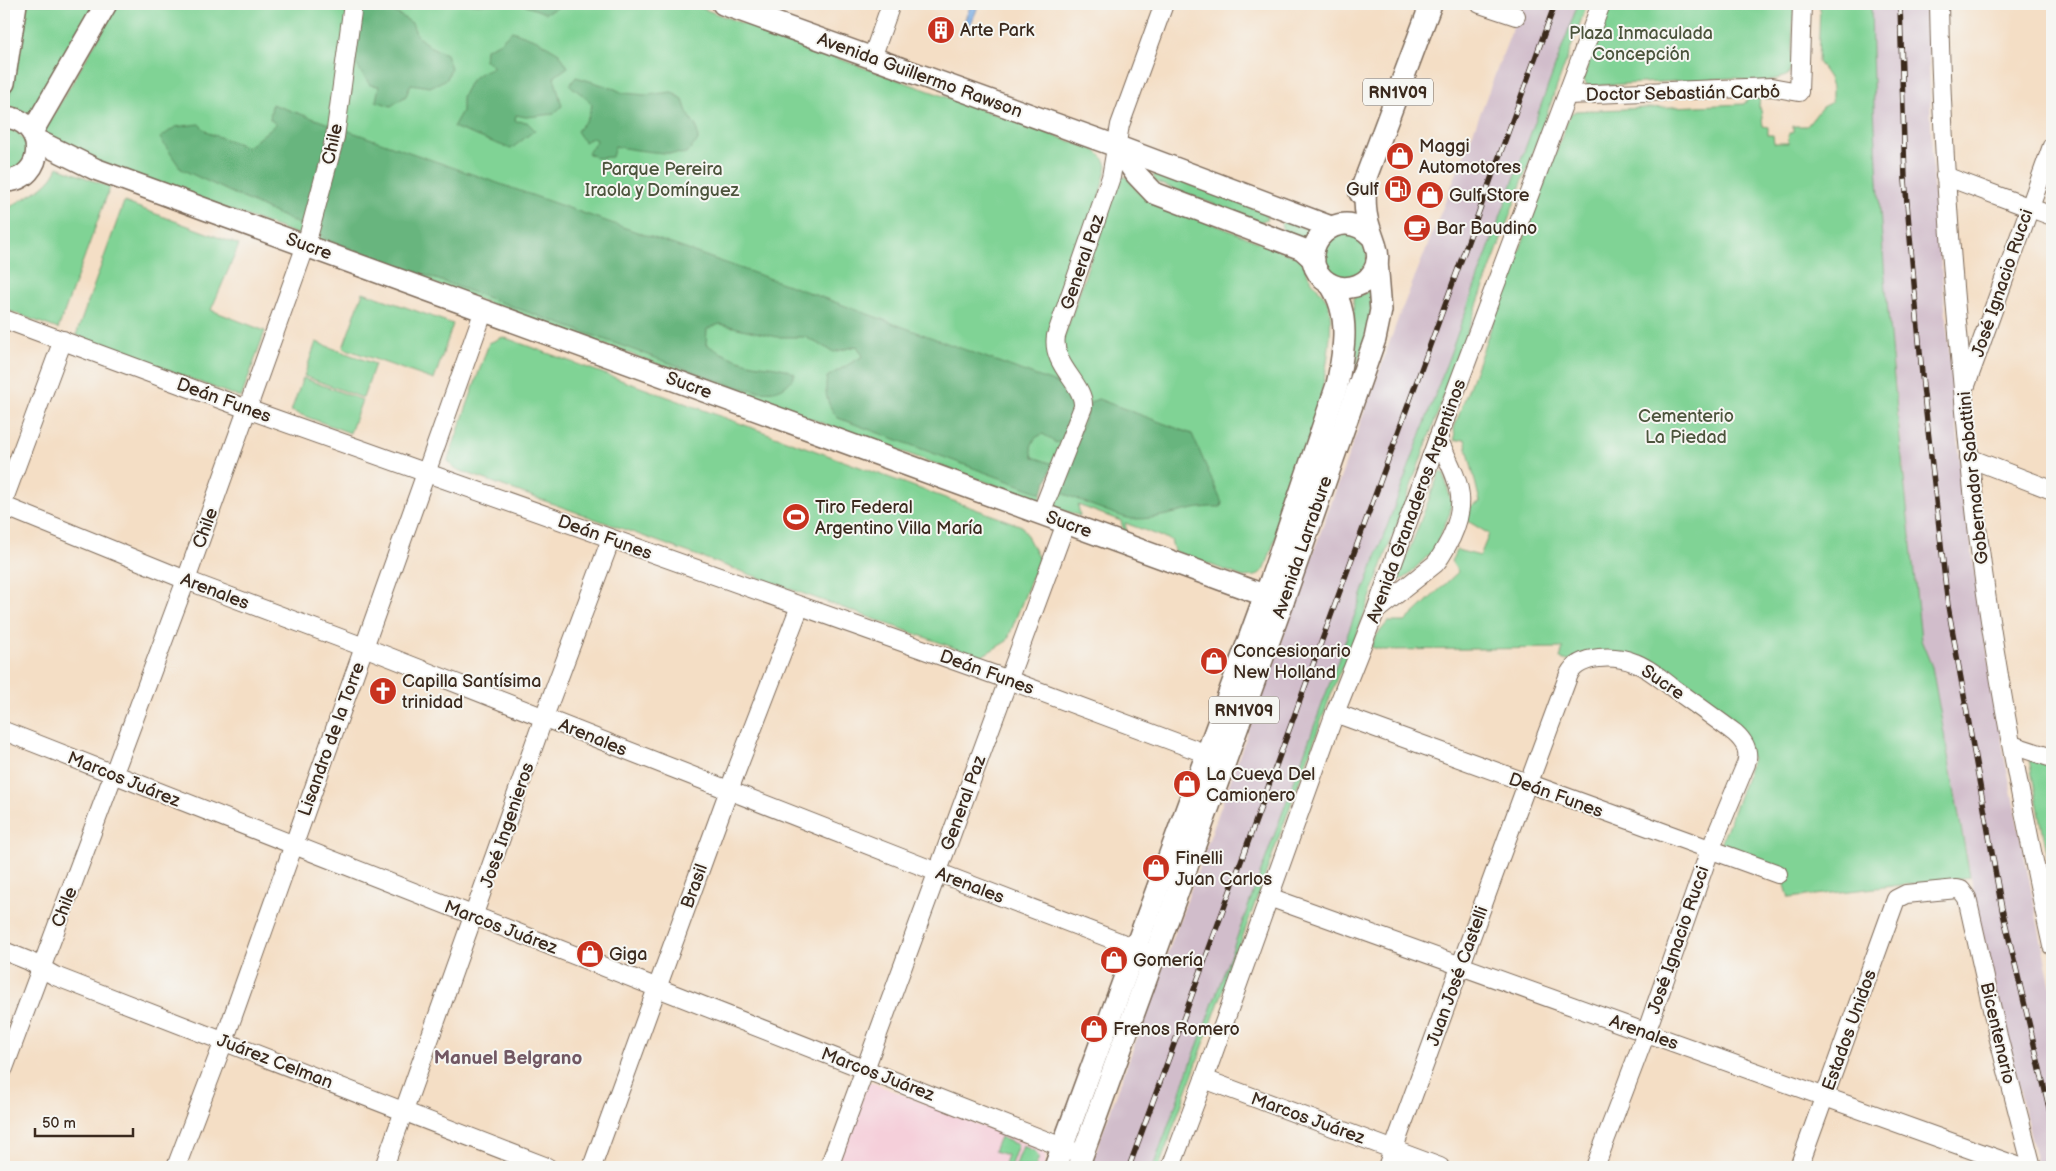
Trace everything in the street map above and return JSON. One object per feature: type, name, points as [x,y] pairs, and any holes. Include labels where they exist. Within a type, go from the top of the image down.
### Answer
[{"type":"main road","points":[[4,83],[16,4]]},
{"type":"main road","points":[[14,179],[36,158],[34,136],[106,4]]},
{"type":"main road","name":"Avenida Guillermo Rawson","points":[[723,4],[1116,146],[1331,227]]},
{"type":"main road","name":"RN1V09","points":[[1330,284],[1319,274],[1314,260],[1314,247],[1318,239],[1352,209],[1366,180],[1431,4]]},
{"type":"main road","name":"Sucre","points":[[4,118],[19,120],[34,136],[95,169]]},
{"type":"main road","points":[[1116,146],[1136,174],[1154,193],[1302,249],[1314,260]]},
{"type":"main road","name":"Sucre","points":[[14,179],[42,161],[53,160],[95,169],[1274,599]]},
{"type":"main road","name":"RN1V09","points":[[1366,180],[1365,205],[1372,237],[1376,246],[1377,261]]},
{"type":"main road","points":[[1331,227],[1349,224],[1366,231],[1372,237]]},
{"type":"main road","points":[[1330,284],[1345,288],[1360,285],[1372,275],[1377,261]]},
{"type":"main road","name":"Avenida Larrabure","points":[[1055,1167],[1145,952],[1274,599],[1375,339],[1381,310],[1377,261]]},
{"type":"main road","name":"Avenida Larrabure","points":[[1080,1161],[1207,754],[1274,599],[1337,385],[1342,361],[1344,322],[1341,302],[1330,284]]},
{"type":"street","name":"Chile","points":[[4,1068],[186,580],[306,246],[334,137],[353,4]]},
{"type":"street","points":[[872,58],[891,4]]},
{"type":"street","name":"General Paz","points":[[1042,514],[1083,407],[1082,397],[1057,355],[1055,347],[1056,336],[1110,177],[1120,124],[1164,4]]},
{"type":"street","points":[[1480,4],[1516,16]]},
{"type":"street","name":"Avenida Granaderos Argentinos","points":[[1171,1167],[1334,713],[1376,610],[1438,438],[1601,4]]},
{"type":"street","name":"Doctor Sebastián Carbó","points":[[1568,95],[1771,87],[1799,92],[1802,4]]},
{"type":"street","name":"Gobernador Sabattini","points":[[1939,4],[1945,176],[1969,458],[1992,628],[2012,744],[2052,946]]},
{"type":"street","name":"José Ignacio Rucci","points":[[1964,393],[2052,146]]},
{"type":"street","points":[[1945,176],[2052,216]]},
{"type":"street","name":"Lisandro de la Torre","points":[[176,1167],[224,1041],[484,310]]},
{"type":"street","name":"Deán Funes","points":[[4,319],[425,473],[1009,680],[1207,754]]},
{"type":"street","points":[[4,499],[63,340]]},
{"type":"street","points":[[1376,610],[1442,557],[1458,519],[1461,502],[1459,488],[1438,438]]},
{"type":"street","points":[[1969,458],[2052,490]]},
{"type":"street","name":"Arenales","points":[[4,506],[186,580],[364,647],[1145,952]]},
{"type":"street","name":"General Paz","points":[[829,1167],[1066,523]]},
{"type":"street","name":"José Ingenieros","points":[[384,1167],[544,718],[611,539]]},
{"type":"street","name":"Brasil","points":[[592,1167],[729,790],[800,606]]},
{"type":"street","name":"Sucre","points":[[1572,669],[1590,658],[1633,662],[1657,676],[1735,733],[1744,742]]},
{"type":"street","name":"Juan José Castelli","points":[[1387,1167],[1572,669]]},
{"type":"street","name":"Deán Funes","points":[[1334,713],[1528,785],[1778,874]]},
{"type":"street","name":"Marcos Juárez","points":[[4,731],[292,846],[1063,1147],[1080,1161]]},
{"type":"street","name":"José Ignacio Rucci","points":[[1595,1167],[1646,1033],[1710,850],[1746,764],[1748,752],[1744,742]]},
{"type":"street","points":[[2012,744],[2052,758]]},
{"type":"street","points":[[2043,905],[2052,880]]},
{"type":"street","name":"Bicentenario","points":[[1902,895],[1957,889],[1961,890],[1967,898],[1998,1036],[2032,1167]]},
{"type":"street","name":"Estados Unidos","points":[[1799,1167],[1895,902],[1902,895]]},
{"type":"street","name":"Arenales","points":[[1269,897],[2020,1167]]},
{"type":"street","name":"Juárez Celman","points":[[4,951],[55,976],[547,1167]]},
{"type":"street","name":"Marcos Juárez","points":[[1204,1079],[1440,1167]]},
{"type":"shaded area","points":[[1522,4],[1578,4],[1153,1167],[1090,1167],[1398,319]]},
{"type":"shaded area","points":[[1871,4],[1927,4],[1933,183],[1962,480],[2005,760],[2052,993],[2052,1167],[2038,1167],[1979,921],[1932,667],[1921,640],[1883,262],[1872,101]]},
{"type":"shaded area","points":[[871,1082],[1042,1150],[1046,1157],[1044,1167],[835,1167],[868,1083]]},
{"type":"green space","points":[[23,4],[96,4],[31,115],[8,106]]},
{"type":"green space","name":"Parque Pereira Iraola y Domínguez","points":[[118,4],[690,4],[1095,150],[1105,160],[1107,166],[1060,350],[1118,177],[1127,177],[1138,192],[1150,199],[1299,258],[1303,262],[1308,275],[1328,303],[1331,325],[1330,340],[1318,410],[1265,569],[1256,576],[1243,577],[1174,551],[1171,540],[1125,523],[1127,533],[1124,532],[1121,521],[1078,505],[1080,516],[1051,506],[1078,399],[1039,501],[99,163],[46,134],[44,131]]},
{"type":"green space","points":[[521,4],[559,4],[557,8],[545,13]]},
{"type":"green space","points":[[1578,4],[1587,4],[1346,664],[1338,675],[1159,1167],[1153,1167]]},
{"type":"green space","name":"Plaza Inmaculada Concepción","points":[[1613,4],[1794,4],[1791,68],[1788,75],[1751,82],[1732,78],[1588,86],[1583,79],[1609,8]]},
{"type":"green space","name":"Cementerio La Piedad","points":[[1820,4],[1871,4],[1873,84],[1882,243],[1896,402],[1921,640],[1932,667],[1970,877],[1789,898],[1781,872],[1721,844],[1753,759],[1651,664],[1583,653],[1568,661],[1560,659],[1563,648],[1383,650],[1371,647],[1376,636],[1388,622],[1405,622],[1458,572],[1451,561],[1457,550],[1480,556],[1489,534],[1466,520],[1470,507],[1480,502],[1465,439],[1455,441],[1454,428],[1570,114],[1576,111],[1744,104],[1751,95],[1760,95],[1759,107],[1763,126],[1768,127],[1768,135],[1773,135],[1774,143],[1788,143],[1789,133],[1793,133],[1793,126],[1807,126],[1822,107],[1832,102],[1832,88],[1829,78],[1818,62]]},
{"type":"green space","points":[[370,7],[393,11],[412,23],[417,36],[429,46],[446,54],[451,68],[447,79],[430,87],[411,84],[406,96],[391,106],[376,101],[379,86],[370,85],[350,55],[362,10]]},
{"type":"green space","points":[[512,31],[537,40],[559,53],[568,67],[554,77],[562,106],[554,114],[526,117],[516,115],[515,121],[527,122],[535,130],[511,149],[453,127],[462,111],[462,97],[471,80],[482,72],[494,67],[485,60],[486,49],[499,43]]},
{"type":"green space","points":[[576,77],[613,88],[623,93],[646,95],[672,92],[683,100],[687,112],[697,128],[698,141],[686,153],[682,154],[652,152],[615,146],[612,157],[596,158],[588,153],[597,140],[592,138],[584,142],[577,131],[588,118],[592,105],[570,85]]},
{"type":"green space","points":[[272,104],[791,286],[1064,386],[1070,391],[1074,404],[1071,419],[1063,440],[1056,443],[1043,434],[1035,438],[1031,447],[1033,457],[1053,464],[1043,491],[1038,492],[838,418],[827,399],[827,377],[863,356],[857,346],[834,352],[805,337],[777,337],[720,324],[707,329],[706,344],[738,360],[779,368],[795,374],[783,388],[775,391],[758,391],[731,385],[327,240],[318,233],[181,169],[160,138],[175,127],[199,124],[208,133],[248,147],[276,124],[270,119]]},
{"type":"green space","points":[[4,128],[17,132],[22,137],[27,148],[24,161],[19,166],[4,171]]},
{"type":"green space","points":[[58,167],[110,187],[58,329],[4,309],[4,212],[41,188]]},
{"type":"green space","points":[[1157,172],[1265,213],[1267,219],[1260,222],[1156,182],[1153,176]]},
{"type":"green space","points":[[124,202],[239,245],[211,310],[265,331],[241,398],[76,335]]},
{"type":"green space","points":[[1284,221],[1310,230],[1312,232],[1308,240],[1283,231],[1281,224]]},
{"type":"green space","points":[[1341,234],[1349,234],[1361,240],[1367,256],[1361,272],[1349,278],[1341,278],[1329,272],[1323,260],[1323,252],[1329,240]]},
{"type":"green space","points":[[1371,290],[1371,318],[1352,384],[1340,402],[1354,323],[1353,298]]},
{"type":"green space","points":[[363,292],[453,324],[434,380],[343,348]]},
{"type":"green space","name":"Tiro Federal Argentino Villa María","points":[[503,337],[1022,526],[1039,559],[1007,641],[980,657],[453,468],[448,460],[489,343]]},
{"type":"green space","points":[[316,342],[375,364],[363,398],[304,376]]},
{"type":"green space","points":[[303,378],[362,400],[350,433],[291,411]]},
{"type":"green space","points":[[1098,399],[1192,434],[1222,503],[1221,507],[1199,508],[1144,519],[1133,519],[1107,511],[1058,491],[1091,402]]},
{"type":"green space","points":[[1440,471],[1444,474],[1451,502],[1450,513],[1433,551],[1405,578],[1399,580],[1399,576]]},
{"type":"green space","points":[[2029,759],[2052,767],[2051,873]]},
{"type":"green space","points":[[1000,1137],[1018,1145],[1010,1167],[1003,1167],[1007,1155],[994,1151]]},
{"type":"green space","points":[[1023,1146],[1035,1151],[1039,1158],[1035,1167],[1015,1167]]},
{"type":"water","points":[[971,4],[978,7],[970,26],[963,24]]},
{"type":"railway","points":[[1129,1167],[1555,4]]},
{"type":"railway","points":[[1900,4],[1905,180],[1923,386],[1948,606],[2002,909],[2052,1120]]},
{"type":"place","name":"Arte Park","points":[[941,30]]},
{"type":"place","name":"Maggi Automotores","points":[[1400,156]]},
{"type":"place","name":"Gulf","points":[[1398,189]]},
{"type":"place","name":"Gulf Store","points":[[1430,195]]},
{"type":"place","name":"Bar Baudino","points":[[1417,228]]},
{"type":"place","name":"Tiro Federal Argentino Villa María","points":[[796,517]]},
{"type":"place","name":"Concesionario New Holland","points":[[1214,661]]},
{"type":"place","name":"Capilla Santísima trinidad","points":[[383,691]]},
{"type":"place","name":"La Cueva Del Camionero","points":[[1187,784]]},
{"type":"place","name":"Finelli Juan Carlos","points":[[1156,868]]},
{"type":"place","name":"Giga","points":[[590,954]]},
{"type":"place","name":"Gomería","points":[[1114,960]]},
{"type":"place","name":"Frenos Romero","points":[[1094,1029]]},
{"type":"district","name":"Manuel Belgrano","points":[[508,1057]]}]
